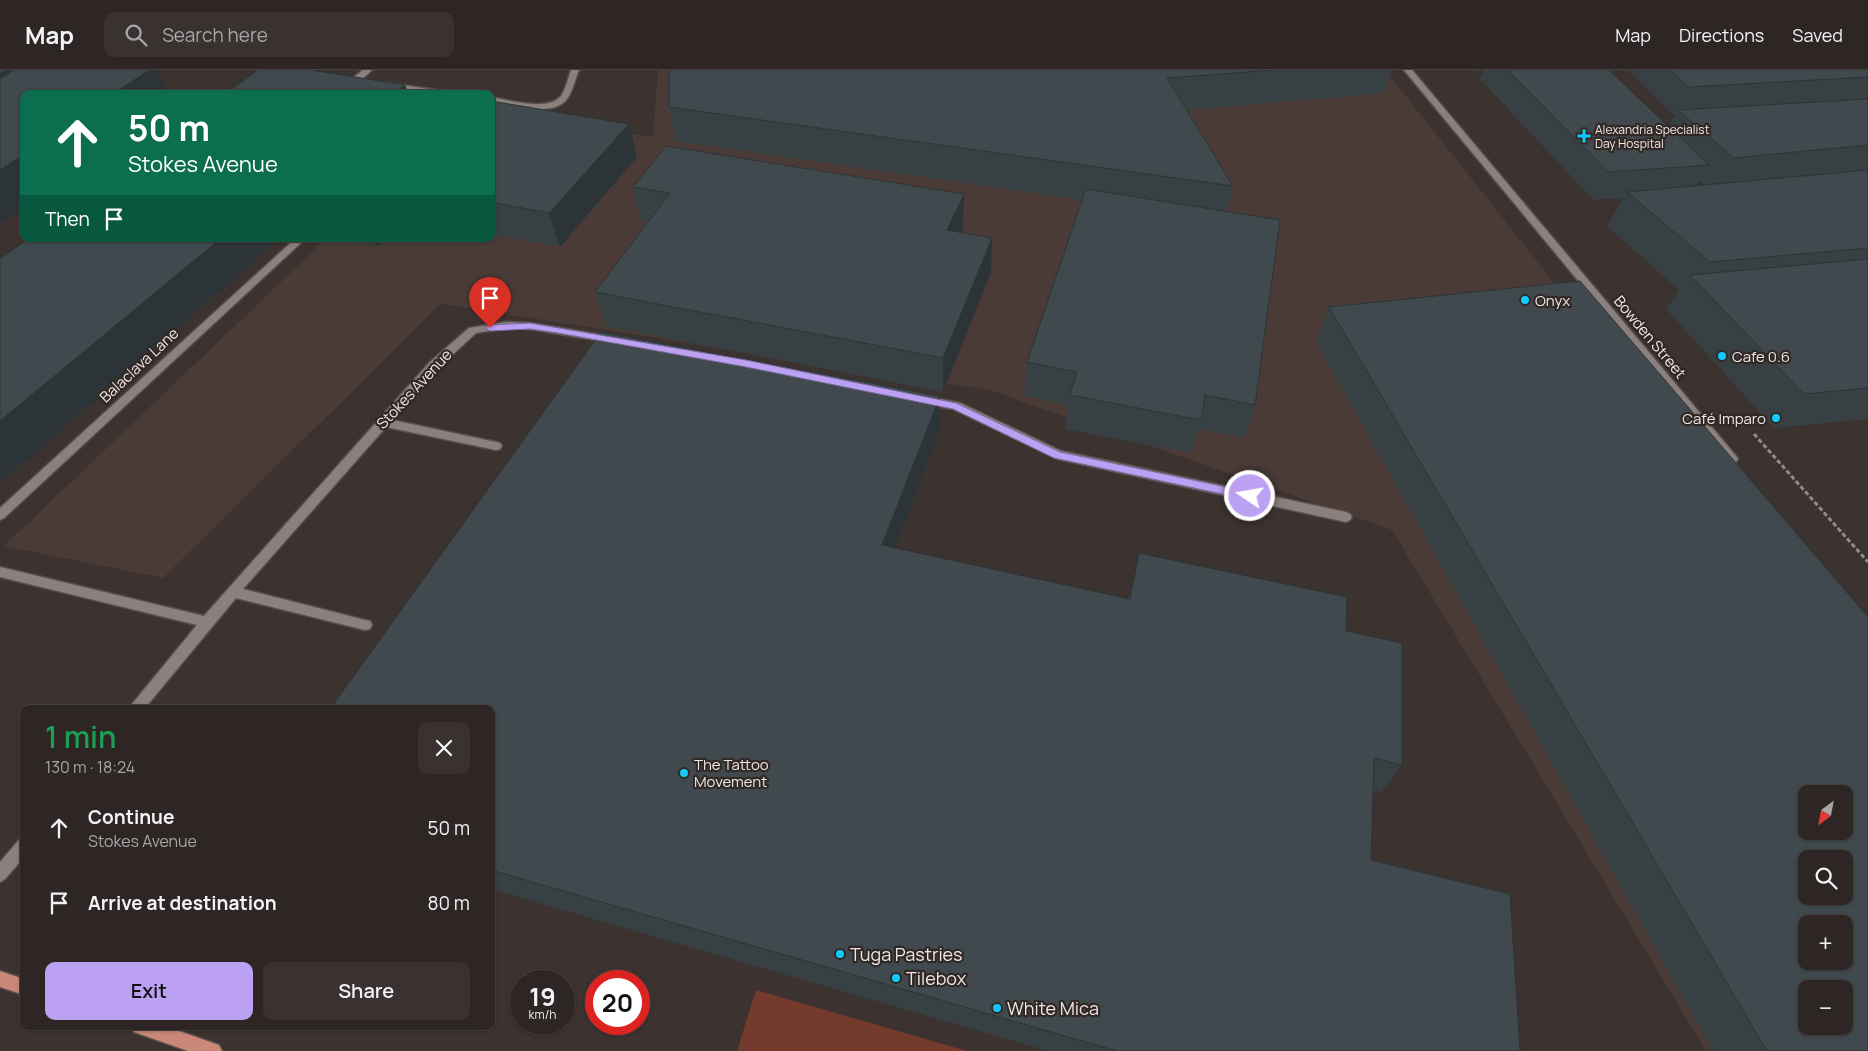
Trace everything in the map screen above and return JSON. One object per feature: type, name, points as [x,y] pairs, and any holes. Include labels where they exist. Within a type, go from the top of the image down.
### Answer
[{"type":"main road","points":[[0,979],[20,986]]},
{"type":"main road","points":[[152,1030],[213,1051]]},
{"type":"street","points":[[356,80],[368,70]]},
{"type":"street","points":[[495,101],[546,107],[561,102],[566,94],[574,70]]},
{"type":"street","name":"Bowden Street","points":[[1408,70],[1740,469]]},
{"type":"street","points":[[346,79],[366,81]]},
{"type":"street","points":[[385,84],[425,90]]},
{"type":"street","name":"Balaclava Lane","points":[[0,515],[297,242]]},
{"type":"street","name":"Stokes Avenue","points":[[138,705],[207,622],[383,422],[433,366],[473,330],[506,325],[530,326],[624,342]]},
{"type":"street","points":[[908,397],[956,406],[1058,455],[1346,517]]},
{"type":"street","points":[[383,422],[496,446]]},
{"type":"street","points":[[0,572],[207,622]]},
{"type":"street","points":[[233,592],[366,625]]},
{"type":"street","points":[[0,874],[20,850]]},
{"type":"shaded area","points":[[658,70],[1385,70],[1868,677],[1868,1051],[1706,1051],[1392,530],[989,390],[441,304],[163,578],[4,546],[323,242],[495,242],[495,114],[653,137]]},
{"type":"shaded area","points":[[756,990],[967,1051],[737,1051]]},
{"type":"building","points":[[14,70],[149,70],[119,90],[20,90],[20,157],[0,170],[0,79]]},
{"type":"building","points":[[258,70],[311,70],[405,85],[399,90],[230,90]]},
{"type":"building","points":[[669,70],[1275,70],[1167,78],[1233,186],[669,107]]},
{"type":"building","points":[[1508,70],[1609,70],[1709,165],[1608,172]]},
{"type":"building","points":[[1671,70],[1868,70],[1868,77],[1688,87]]},
{"type":"building","points":[[1868,99],[1868,145],[1734,158],[1678,110]]},
{"type":"building","points":[[495,102],[629,124],[549,213],[495,203]]},
{"type":"building","points":[[666,146],[964,194],[947,230],[992,238],[943,358],[595,292],[670,193],[633,187]]},
{"type":"building","points":[[1868,170],[1868,248],[1710,262],[1627,192]]},
{"type":"building","points":[[1086,189],[1280,220],[1255,405],[1205,395],[1201,420],[1070,395],[1077,372],[1027,362]]},
{"type":"building","points":[[24,242],[216,242],[0,421],[0,259]]},
{"type":"building","points":[[1868,259],[1868,388],[1804,394],[1690,275]]},
{"type":"building","points":[[1580,281],[1868,617],[1868,1051],[1767,1051],[1329,307]]},
{"type":"building","points":[[601,332],[940,396],[882,545],[1130,599],[1139,553],[1347,597],[1346,631],[1402,643],[1402,765],[1374,758],[1371,860],[1510,894],[1520,1051],[1117,1051],[495,871],[495,705],[333,705]]},
{"type":"place","name":"Alexandria Specialist Day Hospital","points":[[1584,136]]},
{"type":"place","name":"Onyx","points":[[1525,300]]},
{"type":"place","name":"Cafe 0.6","points":[[1722,356]]},
{"type":"place","name":"Café Imparo","points":[[1776,418]]},
{"type":"place","name":"The Tattoo Movement","points":[[684,773]]},
{"type":"place","name":"Tuga Pastries","points":[[840,954]]},
{"type":"place","name":"Tilebox","points":[[896,978]]},
{"type":"place","name":"White Mica","points":[[997,1008]]},
{"type":"route","points":[[490,328],[506,325],[558,330],[746,363],[956,406],[1058,455],[1250,496]]}]
